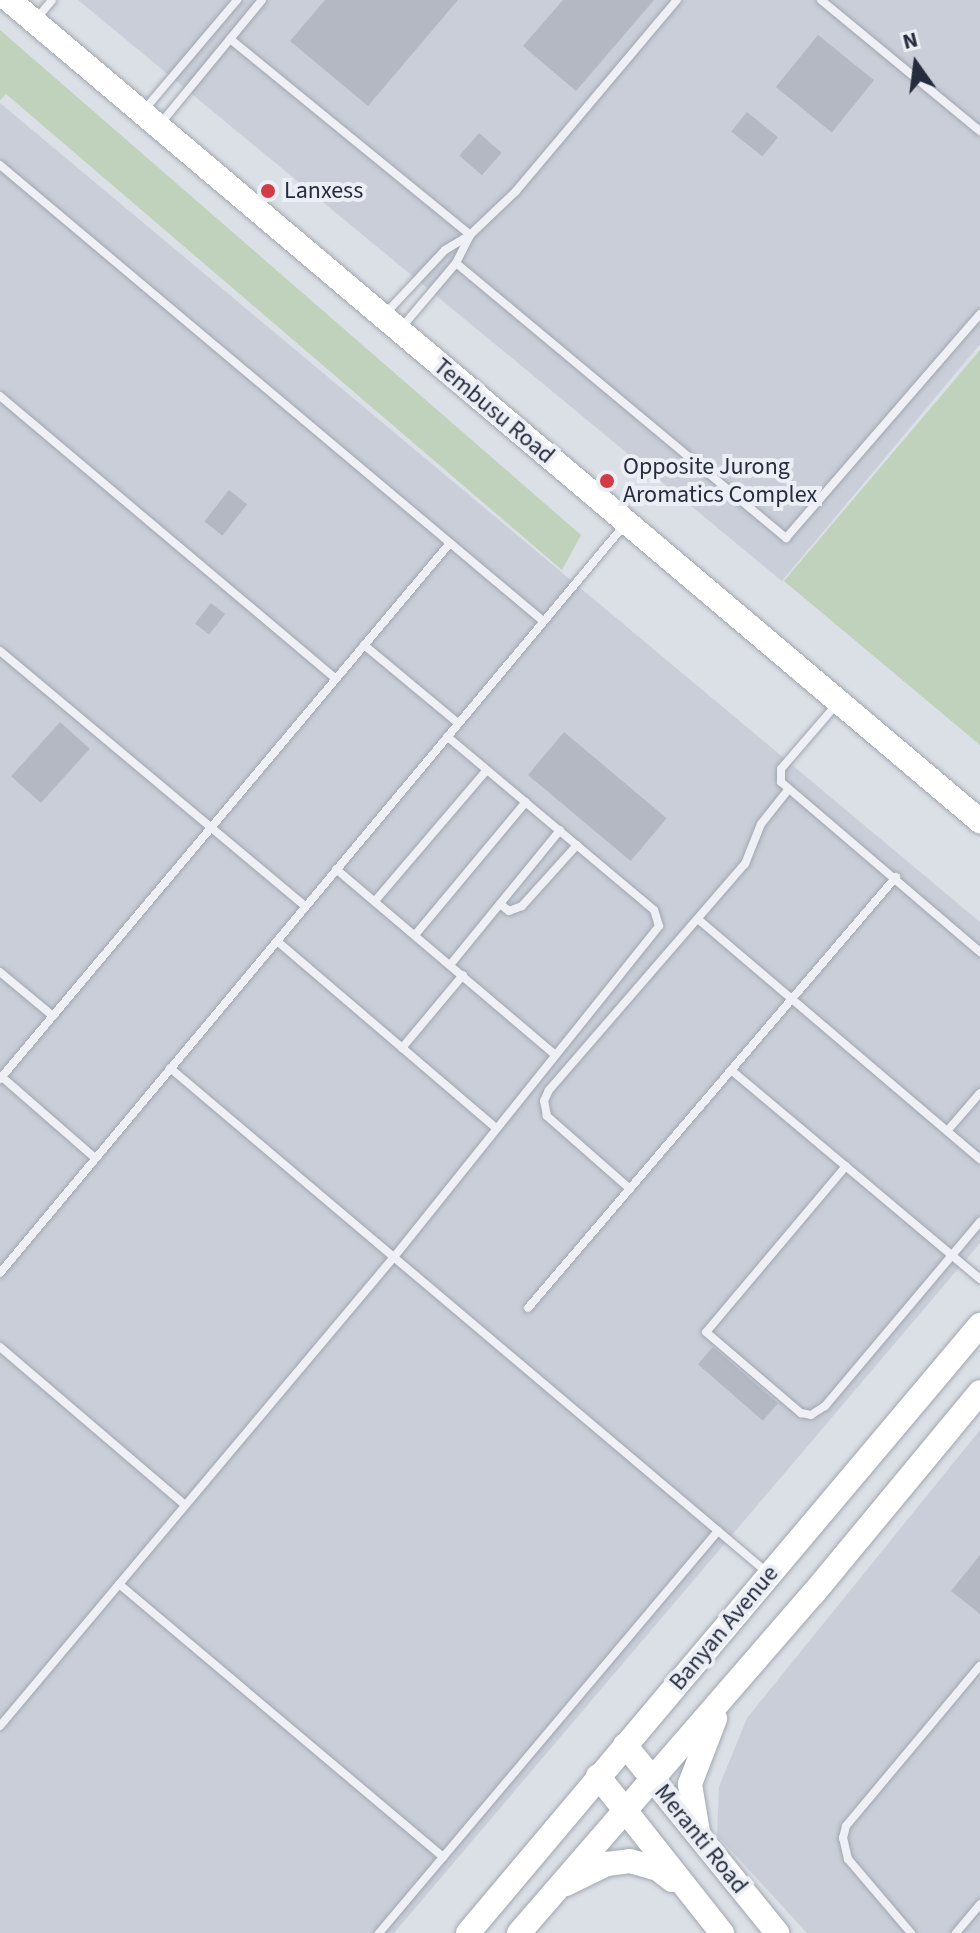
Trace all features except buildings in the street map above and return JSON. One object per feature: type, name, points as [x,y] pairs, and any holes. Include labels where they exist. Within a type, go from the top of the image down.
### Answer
[{"type":"street","name":"Tembusu Road","points":[[9,0],[980,821]]},
{"type":"street","name":"Banyan Avenue","points":[[468,1933],[980,1325]]},
{"type":"street","name":"Banyan Avenue","points":[[519,1933],[724,1698],[980,1392]]},
{"type":"street","points":[[700,1838],[690,1784],[724,1698]]},
{"type":"street","name":"Meranti Road","points":[[625,1745],[777,1933]]},
{"type":"street","name":"Meranti Road","points":[[598,1776],[722,1933]]},
{"type":"street","points":[[554,1891],[607,1864],[630,1861],[658,1869],[686,1891]]},
{"type":"lane","points":[[34,21],[52,0]]},
{"type":"lane","points":[[150,119],[237,0]]},
{"type":"lane","points":[[150,119],[230,39],[262,0]]},
{"type":"lane","points":[[391,323],[445,250],[470,235],[516,191],[677,0]]},
{"type":"lane","points":[[821,0],[980,131]]},
{"type":"lane","points":[[230,39],[470,235]]},
{"type":"lane","points":[[0,165],[543,621]]},
{"type":"lane","points":[[391,323],[456,263],[470,235]]},
{"type":"lane","points":[[456,263],[786,538],[980,314]]},
{"type":"lane","points":[[0,396],[336,679]]},
{"type":"lane","points":[[0,1273],[627,522]]},
{"type":"lane","points":[[95,1158],[1,1078],[450,543]]},
{"type":"lane","points":[[364,645],[458,723]]},
{"type":"lane","points":[[0,651],[305,906]]},
{"type":"lane","points":[[839,702],[781,769],[781,782],[896,877],[980,952]]},
{"type":"lane","points":[[0,1726],[394,1257],[495,1127],[659,926],[654,910],[447,736]]},
{"type":"lane","points":[[375,901],[487,770]]},
{"type":"lane","points":[[630,1189],[547,1116],[544,1101],[549,1090],[745,864],[761,824],[788,790]]},
{"type":"lane","points":[[415,935],[526,802]]},
{"type":"lane","points":[[450,965],[560,830]]},
{"type":"lane","points":[[500,904],[509,911],[522,906],[577,845]]},
{"type":"lane","points":[[336,869],[555,1055]]},
{"type":"lane","points":[[528,1308],[896,877]]},
{"type":"lane","points":[[699,920],[980,1159]]},
{"type":"lane","points":[[277,941],[495,1127]]},
{"type":"lane","points":[[0,972],[53,1016]]},
{"type":"lane","points":[[402,1048],[463,975]]},
{"type":"lane","points":[[170,1068],[769,1574]]},
{"type":"lane","points":[[731,1070],[980,1279]]},
{"type":"lane","points":[[948,1130],[980,1093]]},
{"type":"lane","points":[[846,1166],[706,1332],[793,1409],[811,1415],[825,1406],[980,1222]]},
{"type":"lane","points":[[0,1347],[185,1505]]},
{"type":"lane","points":[[379,1933],[718,1531]]},
{"type":"lane","points":[[119,1584],[443,1857]]},
{"type":"lane","points":[[911,1933],[848,1859],[843,1838],[846,1826],[979,1670]]},
{"type":"lane","points":[[956,1933],[980,1904]]},
{"type":"shaded area","points":[[78,0],[980,0],[980,344],[782,581]]},
{"type":"shaded area","points":[[0,103],[980,922],[980,1243],[394,1933],[0,1933]]},
{"type":"shaded area","points":[[980,1430],[980,1933],[807,1933],[717,1835],[719,1787],[747,1718]]},
{"type":"green space","points":[[0,30],[581,535],[562,570],[6,94],[0,100]]},
{"type":"green space","points":[[980,350],[980,745],[784,581]]},
{"type":"place","name":"Lanxess","points":[[268,191]]},
{"type":"place","name":"Opposite Jurong Aromatics Complex","points":[[607,481]]}]
